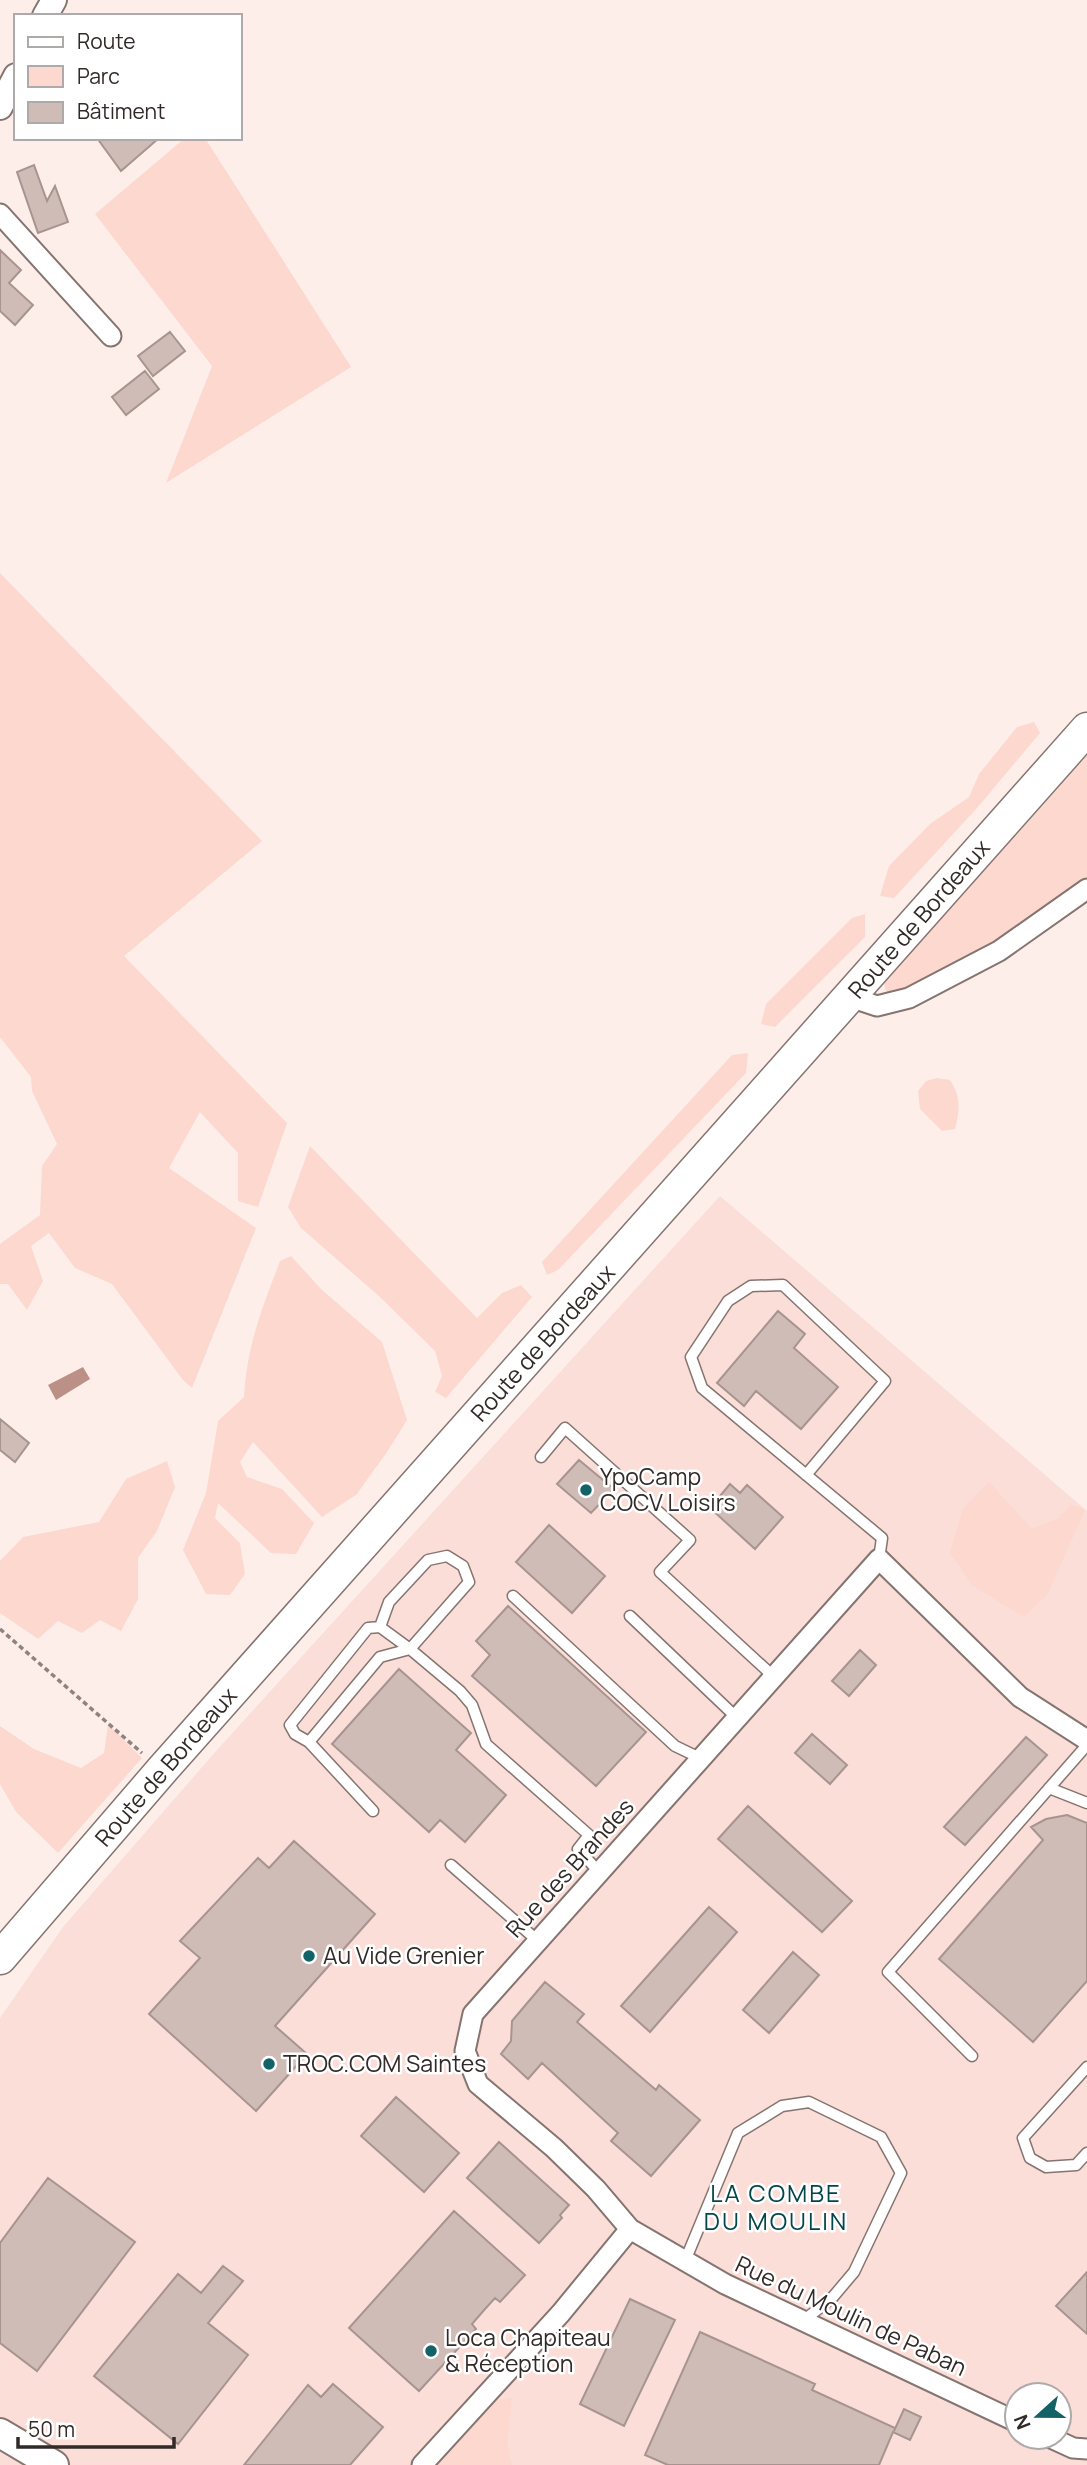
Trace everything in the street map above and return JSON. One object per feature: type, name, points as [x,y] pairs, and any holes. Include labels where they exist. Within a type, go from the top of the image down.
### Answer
[{"type":"main road","name":"Route de Bordeaux","points":[[0,1958],[162,1770],[1087,729]]},
{"type":"main road","points":[[0,2433],[54,2465]]},
{"type":"street","points":[[0,107],[14,80]]},
{"type":"street","points":[[0,214],[111,337]]},
{"type":"street","points":[[850,997],[877,1006],[909,998],[999,951],[1087,890]]},
{"type":"street","points":[[879,1559],[1020,1697],[1087,1743]]},
{"type":"street","name":"Rue des Brandes","points":[[630,2229],[596,2189],[554,2148],[478,2084],[465,2051],[473,2014],[879,1559]]},
{"type":"street","points":[[422,2465],[561,2313],[630,2229]]},
{"type":"street","name":"Rue du Moulin de Paban","points":[[630,2229],[725,2284],[1003,2415]]},
{"type":"lane","points":[[806,1475],[886,1381],[783,1285],[751,1286],[728,1301],[691,1357],[702,1388],[806,1475],[882,1538],[879,1559]]},
{"type":"lane","points":[[541,1457],[565,1428],[690,1540],[660,1572],[773,1676]]},
{"type":"lane","points":[[309,1742],[380,1657],[410,1649],[469,1582],[463,1566],[447,1556],[428,1560],[389,1602],[380,1628]]},
{"type":"lane","points":[[513,1596],[675,1746],[701,1758]]},
{"type":"lane","points":[[630,1616],[736,1717]]},
{"type":"lane","points":[[373,1811],[309,1742],[295,1734],[290,1725],[368,1628],[380,1628],[460,1691],[472,1705],[486,1744],[589,1835],[578,1849],[599,1872]]},
{"type":"lane","points":[[972,2056],[888,1972],[1087,1743]]},
{"type":"lane","points":[[1049,1788],[1087,1802]]},
{"type":"lane","points":[[451,1865],[538,1941]]},
{"type":"lane","points":[[1087,2067],[1023,2138],[1030,2158],[1046,2167],[1076,2165],[1087,2153]]},
{"type":"lane","points":[[685,2261],[738,2133],[782,2106],[809,2102],[881,2137],[901,2174],[854,2272],[832,2298],[803,2321]]},
{"type":"path","points":[[0,1629],[162,1770]]},
{"type":"shaded area","points":[[720,1196],[1087,1511],[1087,2465],[0,2465],[0,2018],[63,1927],[217,1750]]},
{"type":"shaded area","points":[[83,1367],[90,1379],[56,1400],[48,1385]]},
{"type":"green space","points":[[183,140],[206,140],[351,367],[166,483],[212,366],[95,214]]},
{"type":"green space","points":[[0,573],[262,841],[124,956],[287,1123],[258,1207],[238,1201],[238,1153],[200,1112],[169,1168],[256,1228],[192,1388],[183,1380],[112,1284],[75,1268],[49,1233],[31,1246],[43,1281],[27,1310],[8,1284],[0,1284],[0,1244],[40,1215],[42,1166],[57,1144],[32,1091],[31,1077],[0,1037]]},
{"type":"green space","points":[[1034,722],[1040,733],[977,808],[894,898],[880,896],[889,866],[930,824],[969,797],[979,774],[1017,727]]},
{"type":"green space","points":[[1087,756],[1087,882],[998,948],[893,994],[886,991],[884,983]]},
{"type":"green space","points":[[865,914],[865,937],[775,1027],[761,1024],[766,1004],[852,918]]},
{"type":"green space","points":[[748,1053],[746,1073],[558,1270],[547,1275],[542,1262],[732,1055]]},
{"type":"green space","points":[[937,1078],[950,1080],[956,1092],[959,1110],[955,1129],[942,1131],[920,1109],[918,1091],[926,1081]]},
{"type":"green space","points":[[310,1146],[477,1318],[502,1293],[521,1285],[532,1297],[446,1398],[435,1392],[442,1376],[435,1351],[380,1297],[301,1228],[288,1207]]},
{"type":"green space","points":[[291,1256],[321,1289],[382,1342],[407,1420],[356,1495],[322,1517],[253,1442],[240,1462],[247,1477],[282,1489],[314,1523],[296,1554],[271,1553],[218,1503],[215,1518],[240,1543],[245,1574],[230,1595],[206,1594],[183,1550],[206,1493],[218,1421],[244,1397],[248,1360],[261,1311],[280,1261]]},
{"type":"green space","points":[[167,1461],[175,1487],[157,1531],[138,1558],[138,1599],[121,1631],[100,1620],[82,1633],[58,1621],[38,1639],[0,1613],[0,1561],[23,1537],[99,1522],[126,1479]]},
{"type":"green space","points":[[989,1482],[1032,1529],[1059,1518],[1071,1504],[1085,1510],[1047,1595],[1024,1617],[973,1586],[950,1553],[963,1509]]},
{"type":"green space","points":[[108,1724],[142,1758],[58,1853],[16,1812],[0,1784],[0,1726],[34,1749],[81,1768],[104,1753]]},
{"type":"green space","points":[[512,2398],[507,2444],[512,2465],[437,2465],[484,2402]]},
{"type":"building","points":[[98,140],[157,140],[121,171]]},
{"type":"building","points":[[34,165],[47,201],[55,186],[68,222],[38,233],[17,172]]},
{"type":"building","points":[[0,250],[21,270],[9,283],[33,305],[15,325],[0,311]]},
{"type":"building","points":[[170,332],[185,351],[153,376],[138,356]]},
{"type":"building","points":[[145,371],[159,389],[126,415],[112,397]]},
{"type":"building","points":[[778,1311],[805,1334],[794,1348],[838,1387],[801,1429],[756,1391],[744,1406],[717,1383]]},
{"type":"building","points":[[0,1419],[29,1443],[15,1462],[0,1450]]},
{"type":"building","points":[[579,1460],[614,1489],[591,1513],[557,1484]]},
{"type":"building","points":[[730,1484],[740,1493],[747,1485],[783,1517],[755,1549],[710,1508]]},
{"type":"building","points":[[549,1525],[605,1576],[572,1613],[516,1562]]},
{"type":"building","points":[[508,1606],[646,1732],[596,1786],[472,1676],[490,1655],[476,1641]]},
{"type":"building","points":[[860,1650],[876,1665],[849,1696],[832,1681]]},
{"type":"building","points":[[399,1669],[471,1733],[456,1750],[506,1795],[465,1842],[440,1820],[429,1832],[332,1744]]},
{"type":"building","points":[[812,1734],[847,1765],[830,1784],[795,1753]]},
{"type":"building","points":[[1026,1737],[1047,1755],[965,1845],[944,1827]]},
{"type":"building","points":[[748,1806],[852,1901],[822,1932],[718,1839]]},
{"type":"building","points":[[1067,1815],[1087,1823],[1087,1981],[1033,2042],[939,1959],[1043,1840],[1031,1827],[1046,1819]]},
{"type":"building","points":[[294,1841],[375,1914],[275,2026],[307,2054],[256,2111],[149,2014],[200,1958],[180,1941],[258,1858],[269,1868]]},
{"type":"building","points":[[709,1907],[737,1932],[650,2032],[621,2006]]},
{"type":"building","points":[[793,1952],[819,1975],[769,2033],[743,2010]]},
{"type":"building","points":[[545,1982],[584,2014],[577,2022],[656,2090],[659,2085],[700,2120],[651,2176],[611,2141],[618,2133],[542,2063],[528,2079],[501,2054],[511,2041],[512,2021]]},
{"type":"building","points":[[396,2097],[459,2153],[424,2192],[361,2136]]},
{"type":"building","points":[[499,2142],[569,2205],[560,2215],[562,2218],[539,2243],[467,2178]]},
{"type":"building","points":[[48,2178],[135,2242],[37,2371],[0,2343],[0,2243]]},
{"type":"building","points":[[454,2211],[525,2275],[500,2302],[495,2298],[472,2324],[476,2329],[419,2391],[349,2328]]},
{"type":"building","points":[[223,2266],[243,2281],[208,2323],[248,2355],[178,2444],[94,2376],[178,2274],[201,2293]]},
{"type":"building","points":[[1087,2272],[1087,2334],[1056,2306]]},
{"type":"building","points":[[630,2299],[675,2320],[624,2426],[580,2404]]},
{"type":"building","points":[[700,2332],[815,2384],[812,2390],[895,2428],[894,2431],[904,2409],[921,2417],[910,2440],[893,2432],[879,2465],[668,2465],[645,2455]]},
{"type":"building","points":[[333,2384],[383,2427],[350,2465],[244,2465],[308,2385],[321,2397]]},
{"type":"place","name":"YpoCamp COCV Loisirs","points":[[586,1490]]},
{"type":"place","name":"Au Vide Grenier","points":[[309,1956]]},
{"type":"place","name":"TROC.COM Saintes","points":[[269,2064]]},
{"type":"place","name":"Loca Chapiteau & Réception","points":[[431,2351]]},
{"type":"district","name":"LA COMBE DU MOULIN","points":[[776,2208]]}]
